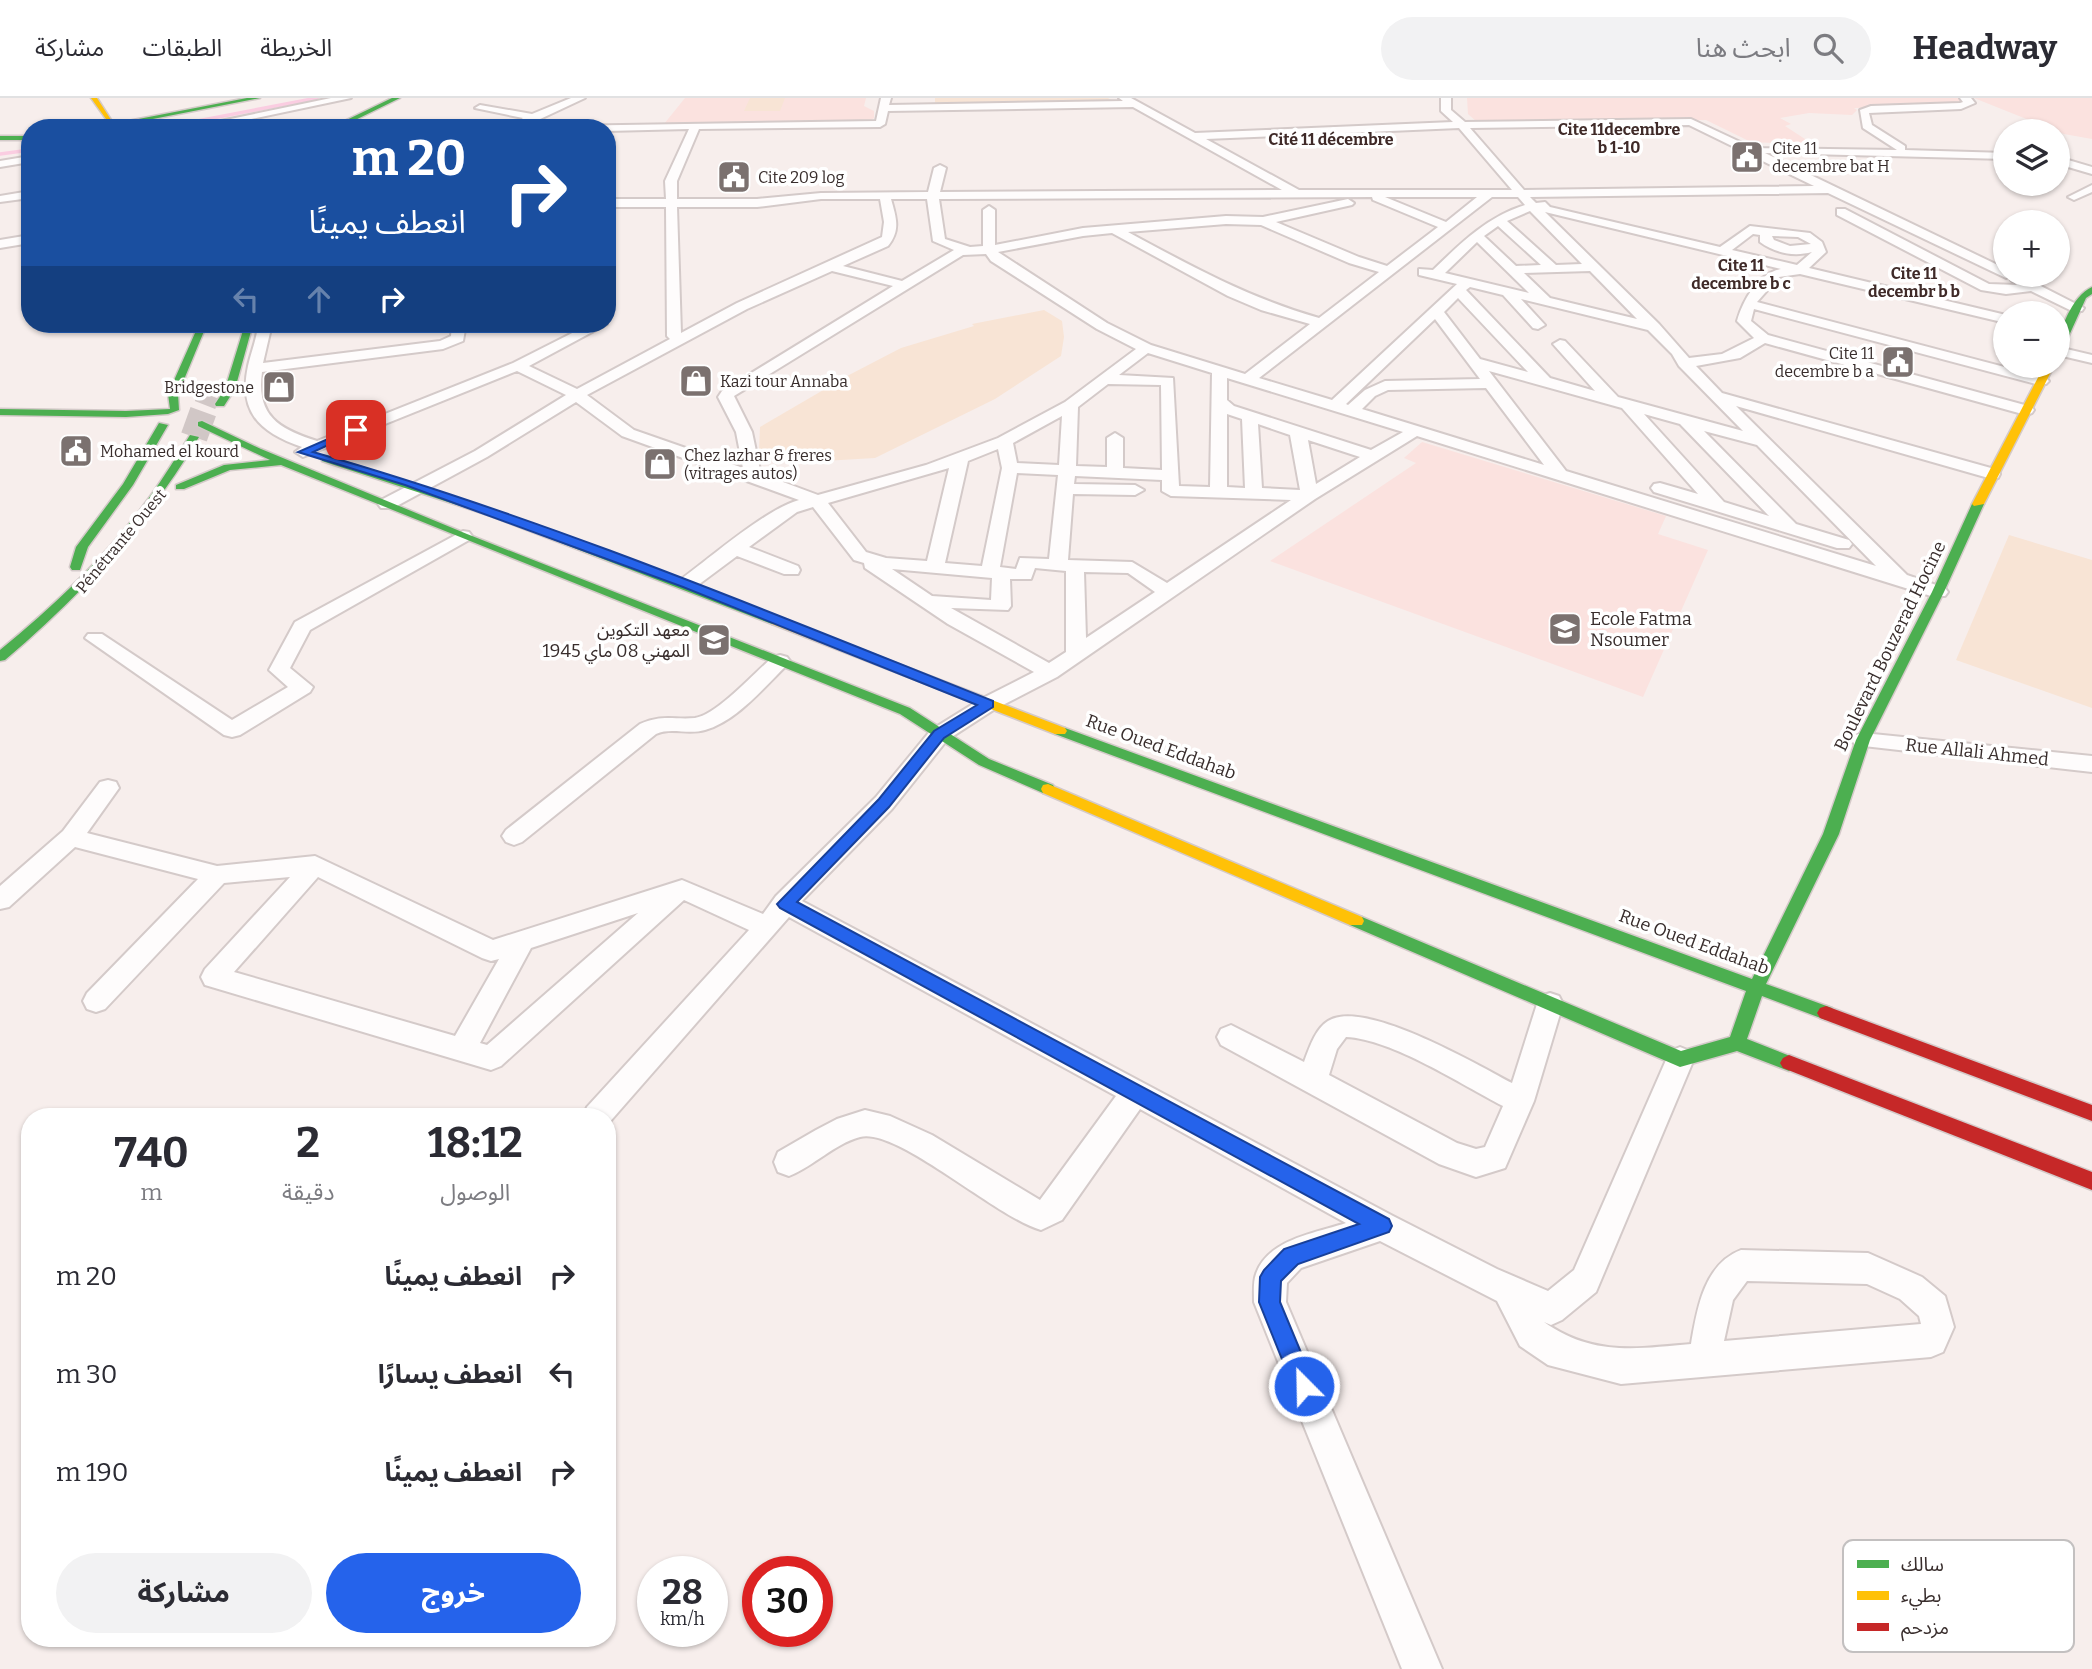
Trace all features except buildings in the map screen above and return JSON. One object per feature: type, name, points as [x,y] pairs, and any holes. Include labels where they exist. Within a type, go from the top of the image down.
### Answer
[{"type":"main road","points":[[94,98],[109,119]]},
{"type":"main road","points":[[145,119],[257,98]]},
{"type":"main road","points":[[351,119],[394,98]]},
{"type":"main road","points":[[364,119],[411,98]]},
{"type":"main road","points":[[0,138],[21,138]]},
{"type":"main road","points":[[2070,321],[2086,299]]},
{"type":"main road","points":[[198,333],[173,394],[197,415],[292,465],[463,536],[905,711],[984,762],[1680,1059],[1737,1043],[2092,1181]]},
{"type":"main road","name":"Pénétrante Ouest","points":[[0,657],[71,600],[126,539],[168,485],[197,415],[213,333]]},
{"type":"main road","points":[[224,352],[231,333]]},
{"type":"main road","points":[[0,412],[197,415],[232,385],[246,333]]},
{"type":"main road","name":"Boulevard Bouzerad Hocine","points":[[1737,1043],[1757,985],[1830,834],[1863,740],[2043,378]]},
{"type":"main road","points":[[126,539],[154,516],[180,487],[206,448],[197,415]]},
{"type":"main road","name":"Pénétrante Ouest","points":[[59,584],[76,567],[82,547],[128,485],[197,415]]},
{"type":"main road","name":"Rue Oued Eddahab","points":[[197,415],[419,486],[687,584],[988,704],[1757,985],[2092,1112]]},
{"type":"main road","points":[[180,487],[228,467],[263,463],[292,465]]},
{"type":"street","points":[[238,119],[346,98]]},
{"type":"street","points":[[529,119],[580,98]]},
{"type":"street","points":[[1124,98],[1295,193]]},
{"type":"street","points":[[1446,98],[1446,111],[1462,125],[1532,206],[1655,327],[1678,352],[1684,363],[1760,441],[1900,579]]},
{"type":"street","points":[[1901,148],[1867,126],[1864,112],[1871,109],[1968,105],[1970,103],[1965,98]]},
{"type":"street","points":[[616,128],[880,124],[885,103],[1135,104]]},
{"type":"street","points":[[480,108],[533,117]]},
{"type":"street","points":[[1193,136],[1462,125],[1691,122],[1993,268]]},
{"type":"street","points":[[680,339],[674,336],[671,181],[695,127]]},
{"type":"street","points":[[1753,150],[1993,156]]},
{"type":"street","points":[[0,164],[21,160]]},
{"type":"street","points":[[2070,164],[2092,171]]},
{"type":"street","points":[[940,168],[933,197],[939,241],[965,249],[989,250],[1083,232],[1226,220],[1263,221],[1374,195],[1446,226]]},
{"type":"street","points":[[2074,197],[2092,188]]},
{"type":"street","points":[[616,203],[745,203],[821,197],[1521,194],[1833,189]]},
{"type":"street","points":[[1276,193],[1292,215]]},
{"type":"street","points":[[1217,194],[1226,220]]},
{"type":"street","points":[[1248,379],[1489,194]]},
{"type":"street","points":[[0,199],[21,196]]},
{"type":"street","points":[[387,504],[481,454],[577,395],[742,306],[884,243],[891,236],[885,197]]},
{"type":"street","points":[[1857,202],[1828,206],[1986,287],[2006,290],[2032,287],[2086,299]]},
{"type":"street","points":[[1434,275],[1477,236],[1513,210],[1532,206],[1794,203]]},
{"type":"street","points":[[1532,206],[1993,316]]},
{"type":"street","points":[[989,210],[989,250],[996,258],[1091,318],[1146,348],[1938,592]]},
{"type":"street","points":[[1499,220],[1552,268]]},
{"type":"street","points":[[1263,221],[1354,260],[1434,275],[1462,286],[1508,293],[1655,327]]},
{"type":"street","points":[[1115,230],[1233,293],[1266,307],[1321,323]]},
{"type":"street","points":[[1723,251],[1750,230],[1806,236],[1818,243],[1816,248],[1820,252],[1799,270],[1775,274],[1749,304],[1744,321],[1763,338],[2026,410]]},
{"type":"street","points":[[1477,236],[1545,302]]},
{"type":"street","points":[[0,244],[21,240]]},
{"type":"street","points":[[761,480],[752,472],[744,432],[726,397],[727,394],[965,249]]},
{"type":"street","points":[[832,267],[903,285]]},
{"type":"street","points":[[1511,270],[1594,267]]},
{"type":"street","points":[[1343,408],[1462,286]]},
{"type":"street","points":[[1462,286],[1545,382]]},
{"type":"street","points":[[1508,293],[1538,325]]},
{"type":"street","points":[[1749,304],[2041,381]]},
{"type":"street","points":[[1436,311],[1561,476]]},
{"type":"street","points":[[263,333],[254,369],[253,405],[264,422],[310,449],[518,366],[582,333]]},
{"type":"street","points":[[254,369],[443,345],[458,338],[458,333]]},
{"type":"street","points":[[1684,363],[1718,360],[1744,353],[1763,338]]},
{"type":"street","points":[[1560,344],[1620,402],[1717,506]]},
{"type":"street","points":[[687,584],[790,508],[877,486],[1004,441],[1070,405],[1146,348]]},
{"type":"street","points":[[2070,353],[2092,359]]},
{"type":"street","points":[[1477,363],[1760,441]]},
{"type":"street","points":[[518,366],[577,395],[628,433],[817,500],[860,556],[955,620],[1051,672]]},
{"type":"street","points":[[1219,493],[1220,370]]},
{"type":"street","points":[[1103,379],[1168,381],[1171,483]]},
{"type":"street","points":[[1343,408],[1385,386],[1492,383]]},
{"type":"street","points":[[1717,396],[1993,474]]},
{"type":"street","points":[[1219,401],[1228,409],[1375,457]]},
{"type":"street","points":[[1070,405],[1064,489],[1066,566],[1076,655]]},
{"type":"street","points":[[1250,416],[1255,493]]},
{"type":"street","points":[[1686,420],[1791,528]]},
{"type":"street","points":[[604,1108],[785,904],[884,803],[939,735],[988,704],[1051,672],[1309,495],[1415,431]]},
{"type":"street","points":[[1298,432],[1309,495]]},
{"type":"street","points":[[1115,438],[1115,474]]},
{"type":"street","points":[[921,597],[1001,606],[996,572],[1010,468],[1004,441]]},
{"type":"street","points":[[921,597],[927,567],[960,458]]},
{"type":"street","points":[[1548,458],[1582,465],[1875,554]]},
{"type":"street","points":[[1010,468],[1115,474],[1219,493],[1309,495]]},
{"type":"street","points":[[1064,489],[1171,483]]},
{"type":"street","points":[[95,638],[232,730],[303,687],[279,670],[302,626],[463,536]]},
{"type":"street","points":[[734,548],[790,570]]},
{"type":"street","points":[[860,556],[885,563],[1024,575],[1027,562],[1132,568],[1169,593]]},
{"type":"street","points":[[1132,568],[1133,616]]},
{"type":"street","points":[[514,836],[648,729],[659,723],[702,724],[718,715],[780,662]]},
{"type":"street","name":"Rue Allali Ahmed","points":[[1863,740],[2092,764]]},
{"type":"street","points":[[0,900],[71,836],[108,788]]},
{"type":"street","points":[[71,836],[217,875],[315,864],[491,951],[682,889],[766,927]]},
{"type":"street","points":[[315,864],[214,977],[491,1058],[682,889]]},
{"type":"street","points":[[96,1001],[217,875]]},
{"type":"street","points":[[785,904],[1382,1226],[1551,1309],[1585,1281],[1680,1059]]},
{"type":"street","points":[[462,1050],[522,941]]},
{"type":"street","points":[[1231,1037],[1449,1154],[1476,1163],[1495,1158],[1520,1101],[1550,1004]]},
{"type":"street","points":[[1313,1080],[1326,1041],[1342,1027],[1360,1026],[1386,1035],[1520,1101]]},
{"type":"street","points":[[789,1163],[854,1125],[875,1123],[901,1132],[1029,1212],[1041,1215],[1051,1210],[1136,1092]]},
{"type":"street","points":[[1382,1226],[1291,1256],[1271,1277],[1269,1302],[1422,1669]]},
{"type":"street","points":[[1508,1290],[1532,1334],[1560,1353],[1621,1367],[1704,1360],[1931,1340],[1938,1327],[1934,1307],[1910,1287],[1868,1269],[1741,1265],[1719,1289],[1704,1360]]},
{"type":"shaded area","points":[[685,98],[866,98],[864,106],[874,111],[874,118],[870,121],[664,124]]},
{"type":"shaded area","points":[[750,98],[785,98],[780,111],[744,111]]},
{"type":"shaded area","points":[[935,98],[1108,98],[1113,101],[935,103]]},
{"type":"shaded area","points":[[1467,98],[1962,98],[1966,101],[1954,106],[1854,108],[1857,110],[1852,115],[1809,113],[1780,118],[1791,124],[1785,126],[1805,139],[1814,140],[1817,145],[1751,142],[1706,120],[1478,123],[1468,114]]},
{"type":"shaded area","points":[[1974,98],[2092,98],[2092,139],[2070,135],[2070,119],[2026,119]]},
{"type":"shaded area","points":[[1044,310],[1062,321],[1064,337],[1061,356],[995,399],[875,458],[807,462],[759,451],[760,427],[901,348],[974,326],[972,324]]},
{"type":"shaded area","name":"Ecole Fatma Nsoumer","points":[[1422,442],[1666,516],[1658,534],[1708,550],[1643,697],[1270,561],[1416,463],[1404,458]]},
{"type":"shaded area","points":[[2009,535],[2092,560],[2092,708],[1956,660]]},
{"type":"waterway","points":[[208,119],[317,98]]},
{"type":"waterway","points":[[0,154],[21,151]]},
{"type":"tunnel","points":[[205,405],[209,395]]},
{"type":"tunnel","points":[[194,437],[206,404]]},
{"type":"traffic: fast","points":[[144,119],[257,98]]},
{"type":"traffic: fast","points":[[352,119],[397,98]]},
{"type":"traffic: fast","points":[[0,138],[21,138]]},
{"type":"traffic: fast","points":[[2070,323],[2082,297],[2092,290]]},
{"type":"traffic: fast","points":[[175,408],[173,394],[199,333]]},
{"type":"traffic: fast","points":[[220,404],[230,389],[246,333]]},
{"type":"traffic: fast","points":[[0,412],[126,414],[168,411]]},
{"type":"traffic: fast","points":[[202,424],[257,451],[463,536],[905,711],[984,762],[1048,789]]},
{"type":"traffic: fast","points":[[76,567],[82,547],[128,485],[163,425]]},
{"type":"traffic: fast","points":[[0,657],[57,608],[108,556],[154,500],[194,437]]},
{"type":"traffic: fast","points":[[326,459],[495,514],[776,621]]},
{"type":"traffic: fast","points":[[180,487],[228,467],[277,463]]},
{"type":"traffic: fast","points":[[1737,1043],[1757,985],[1831,834],[1863,740],[1938,592],[1978,504]]},
{"type":"traffic: fast","points":[[1060,731],[1826,1013]]},
{"type":"traffic: fast","points":[[1356,921],[1680,1059],[1737,1043],[1789,1063]]},
{"type":"traffic: slow","points":[[94,98],[109,119]]},
{"type":"traffic: slow","points":[[1978,504],[2043,378]]},
{"type":"traffic: slow","points":[[776,621],[1060,731]]},
{"type":"traffic: slow","points":[[1048,789],[1356,921]]},
{"type":"traffic: jam","points":[[1826,1013],[2092,1113]]},
{"type":"traffic: jam","points":[[1789,1063],[2092,1181]]},
{"type":"place","name":"Cite 11 decembre bat H","points":[[1747,157]]},
{"type":"place","name":"Cite 209 log","points":[[734,177]]},
{"type":"place","name":"Cite 11 decembre b a","points":[[1898,362]]},
{"type":"place","name":"Kazi tour Annaba","points":[[696,381]]},
{"type":"place","name":"Bridgestone","points":[[279,387]]},
{"type":"place","name":"Mohamed el kourd","points":[[76,451]]},
{"type":"place","name":"Chez lazhar & freres (vitrages autos)","points":[[660,464]]},
{"type":"place","name":"Ecole Fatma Nsoumer","points":[[1565,629]]},
{"type":"place","name":"معهد التكوين المهني 08 ماي 1945","points":[[714,640]]},
{"type":"district","name":"Cite 11decembre b 1-10","points":[[1619,138]]},
{"type":"district","name":"Cité 11 décembre","points":[[1331,139]]},
{"type":"district","name":"Cite 11 decembre b c","points":[[1741,274]]},
{"type":"district","name":"Cite 11 decembr b b","points":[[1914,282]]},
{"type":"route","points":[[356,430],[303,452],[409,483],[687,584],[988,704],[939,735],[884,803],[785,904],[1382,1226],[1291,1256],[1271,1277],[1269,1302],[1304,1386]]}]
